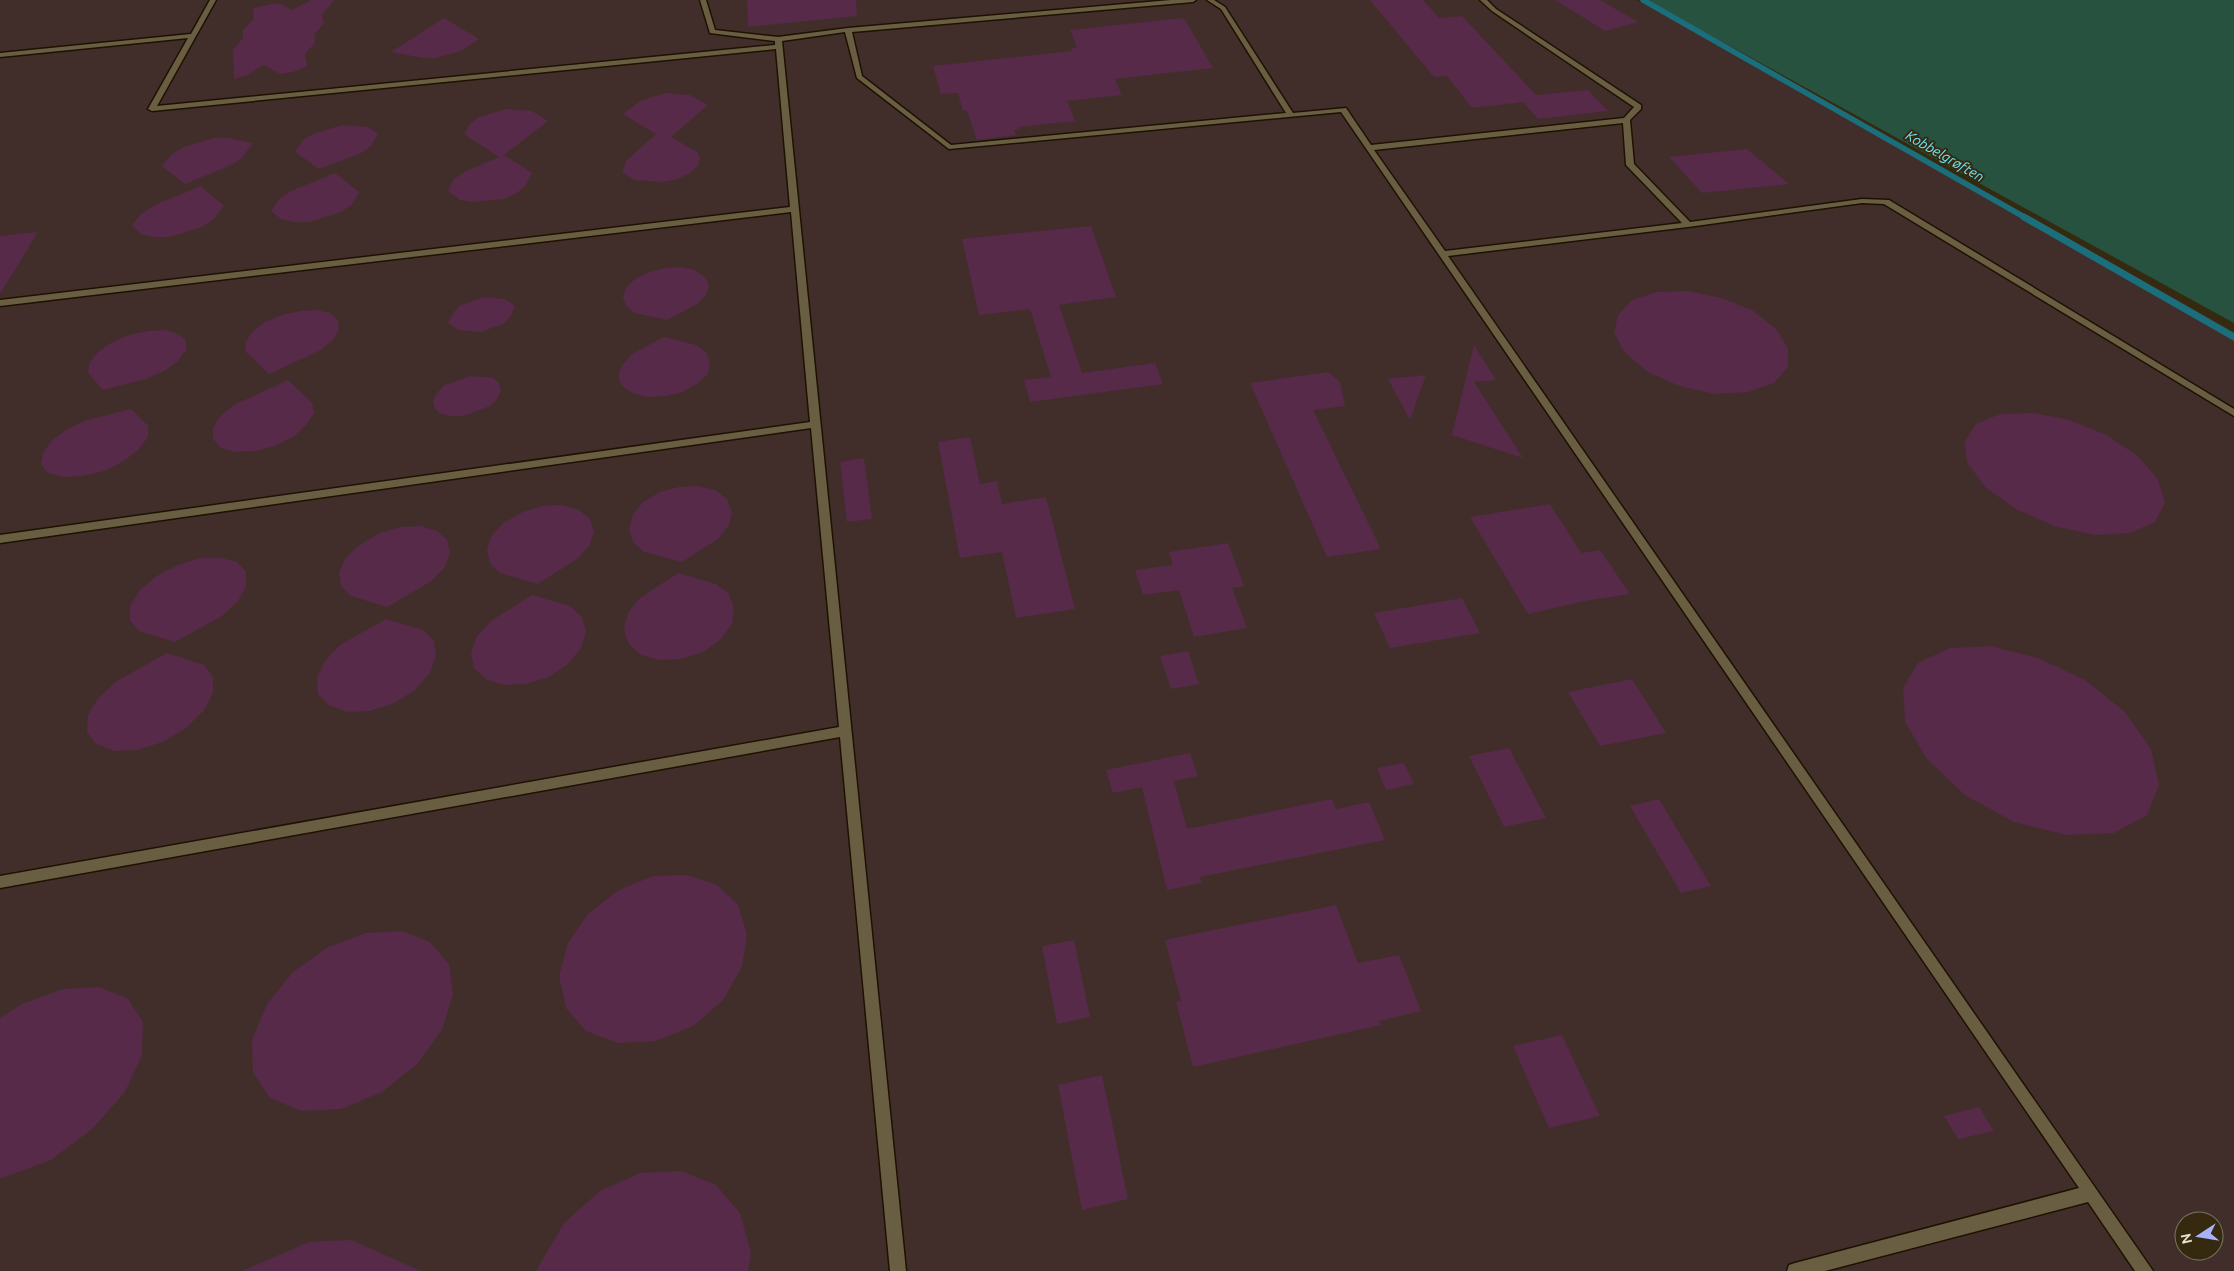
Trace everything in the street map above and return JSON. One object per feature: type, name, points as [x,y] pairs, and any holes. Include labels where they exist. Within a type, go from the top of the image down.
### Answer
[{"type":"lane","points":[[213,0],[152,109],[778,43],[848,30],[1109,4],[1192,0]]},
{"type":"lane","points":[[703,0],[712,32],[778,43]]},
{"type":"lane","points":[[1210,0],[1223,8],[1291,115]]},
{"type":"lane","points":[[1369,148],[1626,120],[1638,107],[1494,10],[1483,0]]},
{"type":"lane","points":[[848,30],[859,77],[949,147],[1343,110],[2145,1271]]},
{"type":"lane","points":[[0,54],[192,36]]},
{"type":"lane","points":[[778,43],[898,1271]]},
{"type":"lane","points":[[1626,120],[1630,165],[1688,225]]},
{"type":"lane","points":[[1442,254],[1688,225],[1862,201],[1886,202],[2234,413]]},
{"type":"lane","points":[[0,303],[794,208]]},
{"type":"lane","points":[[0,540],[816,424]]},
{"type":"lane","points":[[0,882],[845,730]]},
{"type":"lane","points":[[1796,1271],[2091,1193]]},
{"type":"shaded area","points":[[0,0],[1636,0],[1830,104],[2234,332],[2234,1271],[0,1271]]},
{"type":"green space","points":[[1646,0],[2234,0],[2234,323]]},
{"type":"building","points":[[311,0],[334,0],[322,15],[324,23],[314,35],[315,43],[305,54],[307,66],[293,72],[280,74],[264,65],[249,74],[234,79],[233,50],[243,38],[243,30],[254,19],[253,8],[278,3],[292,10]]},
{"type":"building","points":[[747,0],[856,0],[857,16],[748,27]]},
{"type":"building","points":[[1370,0],[1423,0],[1439,18],[1462,16],[1536,95],[1588,90],[1608,111],[1538,119],[1523,102],[1472,108],[1447,76],[1434,77]]},
{"type":"building","points":[[1555,0],[1600,0],[1638,22],[1605,31]]},
{"type":"building","points":[[444,18],[479,39],[461,51],[436,58],[423,58],[391,52]]},
{"type":"building","points":[[1184,18],[1213,68],[1115,79],[1122,95],[1067,101],[1075,121],[1019,127],[1019,129],[1014,130],[1016,135],[977,140],[967,111],[963,111],[958,93],[941,94],[933,66],[1072,51],[1071,48],[1077,47],[1070,30]]},
{"type":"building","points":[[665,93],[690,95],[708,105],[671,137],[697,152],[700,158],[698,166],[690,173],[678,179],[663,182],[635,180],[622,172],[627,160],[656,134],[623,114],[640,101]]},
{"type":"building","points":[[506,109],[532,111],[548,121],[504,155],[532,173],[526,185],[517,193],[503,199],[472,202],[460,200],[448,191],[454,179],[464,172],[499,157],[464,134],[470,124],[479,117]]},
{"type":"building","points":[[342,125],[368,127],[378,134],[371,146],[361,153],[319,169],[295,152],[303,140],[313,134]]},
{"type":"building","points":[[214,138],[228,138],[253,143],[241,159],[229,166],[185,184],[162,166],[172,154],[184,147]]},
{"type":"building","points":[[1747,149],[1789,184],[1702,193],[1669,157]]},
{"type":"building","points":[[335,173],[359,192],[352,204],[341,212],[309,222],[294,222],[281,219],[271,211],[280,198],[291,191]]},
{"type":"building","points":[[201,186],[224,206],[214,219],[202,227],[169,237],[153,237],[141,234],[132,225],[142,213],[155,205]]},
{"type":"building","points":[[1091,226],[1116,297],[1059,305],[1082,373],[1155,363],[1163,384],[1030,402],[1024,380],[1051,377],[1030,309],[979,315],[962,239]]},
{"type":"building","points":[[38,232],[0,294],[0,236]]},
{"type":"building","points":[[681,267],[695,270],[705,277],[709,285],[706,295],[697,304],[667,320],[635,313],[626,306],[623,297],[626,288],[635,279],[649,272]]},
{"type":"building","points":[[1688,291],[1721,298],[1752,310],[1775,328],[1788,348],[1788,367],[1774,383],[1748,392],[1715,394],[1679,386],[1648,372],[1625,353],[1614,333],[1618,315],[1632,300],[1657,292]]},
{"type":"building","points":[[484,297],[505,299],[515,306],[510,317],[503,324],[480,332],[458,330],[448,323],[454,312],[461,305]]},
{"type":"building","points":[[317,310],[330,313],[338,320],[339,329],[333,340],[321,350],[269,374],[246,352],[245,343],[252,332],[265,322],[282,315]]},
{"type":"building","points":[[165,330],[178,334],[186,340],[186,350],[178,361],[164,371],[146,379],[103,390],[88,373],[89,364],[97,353],[111,343],[129,335]]},
{"type":"building","points":[[664,337],[696,345],[706,352],[710,362],[708,373],[698,383],[683,392],[665,396],[647,397],[632,393],[622,386],[618,376],[622,365],[632,354]]},
{"type":"building","points":[[1474,345],[1496,380],[1474,382],[1523,458],[1452,435]]},
{"type":"building","points":[[1328,372],[1340,382],[1345,406],[1313,410],[1381,549],[1327,557],[1250,383]]},
{"type":"building","points":[[1426,375],[1410,420],[1388,379]]},
{"type":"building","points":[[470,376],[493,378],[499,383],[501,391],[497,399],[490,406],[464,416],[441,414],[435,408],[433,401],[437,393],[445,385]]},
{"type":"building","points":[[288,380],[312,403],[314,413],[306,425],[293,437],[275,446],[255,451],[235,452],[221,448],[213,439],[213,428],[220,416],[234,405]]},
{"type":"building","points":[[131,409],[148,426],[148,437],[139,449],[124,461],[104,471],[82,476],[63,477],[48,473],[41,464],[43,453],[52,440],[68,429],[87,420]]},
{"type":"building","points":[[2033,413],[2070,420],[2106,435],[2138,456],[2158,480],[2165,503],[2155,522],[2130,533],[2095,535],[2054,526],[2016,509],[1985,487],[1967,462],[1965,441],[1976,424],[2000,414]]},
{"type":"building","points":[[970,437],[980,484],[997,481],[1002,504],[1046,497],[1075,609],[1016,618],[1002,552],[960,558],[938,442]]},
{"type":"building","points":[[864,458],[872,519],[847,522],[840,462]]},
{"type":"building","points":[[698,486],[715,490],[727,499],[732,512],[729,525],[718,539],[682,562],[644,552],[633,542],[629,529],[633,515],[643,502],[660,492],[679,487]]},
{"type":"building","points":[[1550,504],[1581,553],[1600,550],[1630,594],[1590,600],[1528,614],[1470,517]]},
{"type":"building","points":[[562,505],[579,510],[590,519],[594,531],[589,546],[577,559],[538,584],[500,573],[490,563],[487,550],[492,535],[505,522],[523,512],[543,506]]},
{"type":"building","points":[[421,526],[437,531],[447,540],[450,553],[444,568],[430,582],[387,607],[351,596],[341,586],[339,572],[346,557],[361,544],[380,533],[401,527]]},
{"type":"building","points":[[1228,543],[1244,586],[1232,588],[1247,628],[1194,637],[1179,590],[1143,595],[1135,570],[1173,565],[1169,552]]},
{"type":"building","points":[[200,558],[221,558],[237,562],[246,572],[246,586],[238,601],[222,616],[175,642],[139,631],[130,620],[130,606],[140,590],[157,576],[178,565]]},
{"type":"building","points":[[678,573],[716,584],[729,594],[734,608],[732,624],[720,640],[703,652],[681,659],[659,660],[641,655],[628,643],[624,629],[628,613],[640,598]]},
{"type":"building","points":[[532,595],[570,606],[582,617],[586,632],[581,648],[568,664],[549,677],[526,684],[504,685],[486,679],[474,668],[471,653],[477,636],[491,621]]},
{"type":"building","points":[[1462,598],[1480,633],[1390,648],[1374,613]]},
{"type":"building","points":[[386,619],[423,630],[434,641],[436,656],[430,673],[415,690],[394,703],[370,711],[347,712],[329,705],[318,694],[317,678],[325,661],[340,645]]},
{"type":"building","points":[[1991,646],[2038,658],[2085,680],[2125,712],[2151,749],[2159,785],[2147,815],[2114,833],[2067,835],[2014,822],[1965,795],[1927,759],[1905,722],[1903,688],[1918,663],[1950,648]]},
{"type":"building","points":[[1188,651],[1199,684],[1171,689],[1160,656]]},
{"type":"building","points":[[167,653],[204,665],[213,677],[213,693],[204,710],[186,728],[163,742],[137,750],[114,751],[96,744],[87,732],[88,715],[99,697],[117,681]]},
{"type":"building","points":[[1632,679],[1666,733],[1600,746],[1568,692]]},
{"type":"building","points":[[1509,748],[1546,818],[1504,827],[1469,756]]},
{"type":"building","points":[[1190,753],[1198,776],[1174,781],[1187,829],[1332,799],[1336,809],[1369,802],[1385,840],[1200,877],[1202,883],[1167,890],[1142,787],[1113,793],[1106,770]]},
{"type":"building","points":[[1404,763],[1414,784],[1386,790],[1377,768]]},
{"type":"building","points":[[1659,799],[1711,886],[1681,893],[1630,806]]},
{"type":"building","points":[[687,875],[717,885],[738,905],[747,934],[742,967],[723,1000],[693,1026],[656,1041],[618,1043],[586,1031],[566,1008],[559,976],[568,943],[589,913],[619,890],[653,876]]},
{"type":"building","points":[[1336,905],[1358,963],[1399,955],[1421,1011],[1379,1021],[1381,1025],[1193,1067],[1176,1002],[1181,1001],[1165,940]]},
{"type":"building","points":[[402,931],[430,942],[449,964],[453,995],[442,1030],[417,1064],[382,1092],[341,1109],[301,1111],[270,1098],[253,1073],[252,1040],[267,1004],[293,972],[328,947],[366,933]]},
{"type":"building","points":[[1074,940],[1090,1017],[1057,1024],[1042,946]]},
{"type":"building","points":[[100,987],[128,999],[143,1022],[142,1055],[125,1092],[92,1129],[51,1160],[0,1179],[0,1018],[22,1004],[63,989]]},
{"type":"building","points":[[1562,1035],[1600,1116],[1549,1128],[1513,1046]]},
{"type":"building","points":[[1102,1075],[1128,1199],[1082,1210],[1058,1085]]},
{"type":"building","points":[[1979,1107],[1994,1131],[1958,1139],[1944,1116]]},
{"type":"building","points":[[681,1171],[716,1185],[740,1213],[751,1253],[748,1271],[536,1271],[564,1223],[600,1191],[640,1173]]},
{"type":"building","points":[[351,1240],[421,1271],[242,1271],[309,1242]]},
{"type":"waterway","name":"Kobbelgrøften","points":[[1643,0],[2026,218]]},
{"type":"waterway","name":"Kobbelgrøften","points":[[2024,217],[2234,337]]}]
